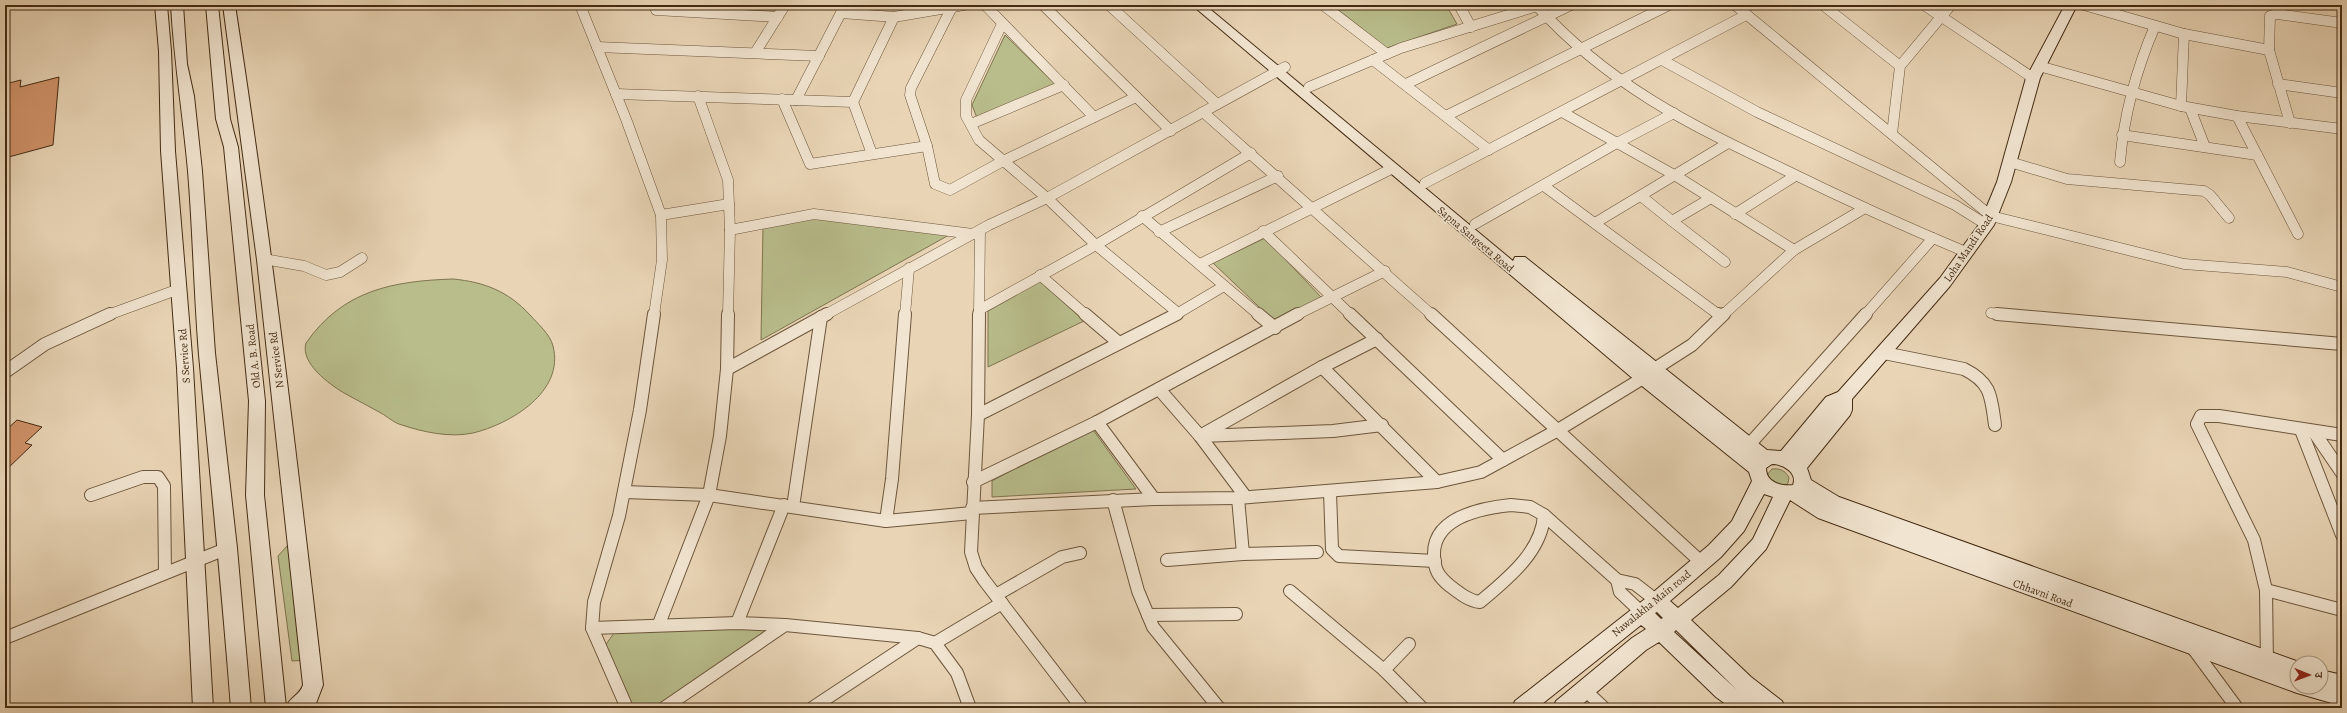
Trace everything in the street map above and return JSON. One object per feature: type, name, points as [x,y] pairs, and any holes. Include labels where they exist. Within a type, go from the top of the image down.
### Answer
[{"type":"main road","name":"S Service Rd","points":[[161,5],[204,708]]},
{"type":"main road","points":[[177,5],[181,64],[190,121],[195,171],[213,412],[228,548],[241,708]]},
{"type":"main road","name":"Old A. B. Road","points":[[212,5],[223,119],[231,147],[257,401],[255,495],[276,708]]},
{"type":"main road","name":"N Service Rd","points":[[229,5],[243,97],[264,259],[313,685],[308,700],[295,708]]},
{"type":"main road","name":"Sapna Sangeeta Road","points":[[1198,5],[1281,69],[1309,87],[1475,224],[1761,470]]},
{"type":"main road","name":"Sapna Sangeeta Road","points":[[1210,5],[1392,168],[1648,374],[1748,446],[1761,470]]},
{"type":"main road","name":"Loha Mandi Road","points":[[1790,463],[1844,410],[1844,397],[1945,282],[1989,220],[2010,162],[2036,72],[2071,5]]},
{"type":"main road","points":[[223,119],[243,97]]},
{"type":"main road","points":[[168,127],[190,121]]},
{"type":"main road","points":[[1563,708],[1638,644],[1678,619],[1725,581],[1760,544],[1793,490],[1803,479],[1790,463],[1772,457],[1761,470],[1775,491],[1793,490]]},
{"type":"main road","name":"Nawalakha Main road","points":[[1522,708],[1641,612],[1657,601],[1715,551],[1738,526],[1761,470]]},
{"type":"main road","name":"Chhavni Road","points":[[1793,490],[1824,513],[2192,647],[2267,667],[2289,669]]},
{"type":"main road","name":"Chhavni Road","points":[[1793,490],[1833,502],[2267,667],[2289,679]]},
{"type":"main road","points":[[1657,601],[1678,619],[1747,687],[1775,708]]},
{"type":"main road","points":[[1641,612],[1662,630],[1723,691],[1747,708]]},
{"type":"main road","points":[[2329,681],[2342,684]]},
{"type":"main road","points":[[2329,693],[2342,697]]},
{"type":"street","points":[[580,5],[616,94],[661,215],[662,260],[640,410],[624,492],[594,602],[592,628],[627,708]]},
{"type":"street","points":[[654,5],[656,10],[778,17]]},
{"type":"street","points":[[722,13],[727,5]]},
{"type":"street","points":[[755,53],[785,5]]},
{"type":"street","points":[[796,100],[843,9],[894,17],[951,9],[964,5]]},
{"type":"street","points":[[985,5],[1094,117]]},
{"type":"street","points":[[1043,5],[1171,131]]},
{"type":"street","points":[[1109,5],[1217,104]]},
{"type":"street","points":[[1323,5],[1387,54]]},
{"type":"street","points":[[1459,5],[1472,27]]},
{"type":"street","points":[[1406,84],[1571,5]]},
{"type":"street","points":[[1446,116],[1669,5]]},
{"type":"street","points":[[1735,5],[1892,134],[1989,220]]},
{"type":"street","points":[[1823,5],[1900,66]]},
{"type":"street","points":[[1924,5],[1942,18],[2036,72],[2129,92],[2186,107],[2237,116],[2342,129]]},
{"type":"street","points":[[1892,134],[1900,66],[1942,18],[1951,5]]},
{"type":"street","points":[[2084,5],[2184,34],[2269,50]]},
{"type":"street","points":[[1309,87],[1387,54],[1537,6],[1546,18],[1580,49],[1622,81],[1674,113],[1728,143],[1795,176],[1966,252]]},
{"type":"street","points":[[951,9],[911,88],[910,95],[927,146],[935,184],[950,190],[1003,161],[1136,97]]},
{"type":"street","points":[[2290,123],[2269,50],[2270,16],[2277,14],[2342,23]]},
{"type":"street","points":[[1425,183],[1746,15]]},
{"type":"street","points":[[872,154],[853,102],[894,17]]},
{"type":"street","points":[[1002,24],[966,100],[966,116],[979,140],[1047,198],[1096,245],[1178,313]]},
{"type":"street","points":[[2120,162],[2122,135],[2129,92],[2155,26]]},
{"type":"street","points":[[2184,34],[2186,107],[2205,147]]},
{"type":"street","points":[[597,47],[819,56]]},
{"type":"street","points":[[1373,60],[1406,84],[1489,150]]},
{"type":"street","points":[[1662,60],[1757,112],[1989,220],[2184,264],[2287,272],[2342,287]]},
{"type":"street","points":[[727,369],[909,268],[976,232],[1047,198],[1281,69]]},
{"type":"street","points":[[2278,84],[2342,93]]},
{"type":"street","points":[[971,124],[1064,85]]},
{"type":"street","points":[[616,94],[853,102]]},
{"type":"street","points":[[659,624],[709,495],[720,436],[727,369],[730,230],[728,180],[698,96]]},
{"type":"street","points":[[782,99],[810,164],[927,146]]},
{"type":"street","points":[[1203,112],[1385,271],[1702,562]]},
{"type":"street","points":[[1562,112],[1615,144],[1676,176],[1794,250]]},
{"type":"street","points":[[1475,224],[1544,186],[1615,144],[1674,113]]},
{"type":"street","points":[[2237,116],[2298,234]]},
{"type":"street","points":[[2122,135],[2257,155]]},
{"type":"street","points":[[1595,223],[1676,176],[1728,143]]},
{"type":"street","points":[[979,310],[1096,245],[1142,216],[1251,153]]},
{"type":"street","points":[[2010,162],[2067,179],[2204,191],[2210,195],[2229,218]]},
{"type":"street","points":[[1200,264],[1263,231],[1392,168]]},
{"type":"street","points":[[1159,232],[1278,176]]},
{"type":"street","points":[[1735,214],[1795,176]]},
{"type":"street","points":[[1544,186],[1721,316]]},
{"type":"street","points":[[1641,196],[1725,262]]},
{"type":"street","points":[[1672,221],[1711,198]]},
{"type":"street","points":[[661,215],[729,204]]},
{"type":"street","points":[[624,492],[709,495],[886,521],[972,510],[1113,500],[1241,497],[1330,492],[1438,482],[1481,472],[1558,430],[1648,374],[1692,345],[1721,316],[1794,250],[1865,208]]},
{"type":"street","points":[[730,230],[814,214],[976,232]]},
{"type":"street","points":[[1142,216],[1159,232],[1200,264],[1275,328]]},
{"type":"street","points":[[1263,231],[1503,460]]},
{"type":"street","points":[[976,232],[979,310],[978,415],[973,482],[971,552],[976,568],[1082,708]]},
{"type":"street","points":[[1748,446],[1933,238]]},
{"type":"street","points":[[264,259],[304,266],[326,275],[340,272],[362,258]]},
{"type":"street","points":[[886,521],[892,479],[909,268]]},
{"type":"street","points":[[973,482],[1097,422],[1275,328],[1330,296],[1385,271]]},
{"type":"street","points":[[1040,275],[1119,343]]},
{"type":"street","points":[[978,415],[1178,313],[1224,286]]},
{"type":"street","points":[[5,372],[48,342],[87,321],[179,289]]},
{"type":"street","points":[[1991,313],[2342,344]]},
{"type":"street","points":[[737,623],[789,506],[821,317]]},
{"type":"street","points":[[1200,436],[1322,367],[1377,339]]},
{"type":"street","points":[[1884,353],[1964,369],[1975,374],[1984,380],[1987,385],[1995,425]]},
{"type":"street","points":[[1322,367],[1438,482]]},
{"type":"street","points":[[1159,389],[1200,436],[1241,497],[1243,554]]},
{"type":"street","points":[[2267,667],[2266,590],[2254,540],[2197,424],[2201,416],[2226,415],[2301,430],[2342,435]]},
{"type":"street","points":[[1097,422],[1154,499]]},
{"type":"street","points":[[1200,436],[1333,431],[1382,425]]},
{"type":"street","points":[[2301,430],[2334,510],[2342,535]]},
{"type":"street","points":[[2314,432],[2342,473]]},
{"type":"street","points":[[91,495],[143,478],[158,477],[164,486],[165,573]]},
{"type":"street","points":[[1330,492],[1332,548],[1340,556],[1435,561]]},
{"type":"street","points":[[1113,500],[1138,591],[1153,627],[1219,708]]},
{"type":"street","points":[[1544,514],[1546,523],[1544,529],[1531,552],[1480,602],[1472,600],[1444,581],[1434,568],[1435,561],[1433,547],[1435,540],[1447,527],[1464,515],[1501,507],[1525,505],[1544,514],[1618,580],[1634,584],[1657,601]]},
{"type":"street","points":[[5,638],[228,548]]},
{"type":"street","points":[[1167,560],[1243,554],[1317,552]]},
{"type":"street","points":[[935,643],[1062,556],[1080,553]]},
{"type":"street","points":[[1618,580],[1620,592],[1641,612]]},
{"type":"street","points":[[2266,590],[2342,610]]},
{"type":"street","points":[[1290,591],[1384,670],[1422,708]]},
{"type":"street","points":[[1148,615],[1236,614]]},
{"type":"street","points":[[592,628],[659,624],[737,623],[785,625],[918,638],[935,643],[958,673],[970,708]]},
{"type":"street","points":[[664,708],[785,625]]},
{"type":"street","points":[[812,708],[918,638]]},
{"type":"street","points":[[1384,670],[1409,644]]},
{"type":"street","points":[[2192,647],[2237,708]]},
{"type":"street","points":[[1584,689],[1604,708]]},
{"type":"green space","points":[[731,5],[778,5],[775,12],[729,9]]},
{"type":"green space","points":[[1332,5],[1446,5],[1457,24],[1387,48]]},
{"type":"green space","points":[[1005,35],[1056,85],[977,118],[972,105]]},
{"type":"green space","points":[[811,216],[949,235],[761,340],[763,226]]},
{"type":"green space","points":[[1265,238],[1322,298],[1277,324],[1213,263]]},
{"type":"green space","points":[[453,279],[485,285],[504,294],[522,307],[549,337],[553,346],[555,363],[551,378],[543,391],[518,414],[488,429],[473,433],[446,435],[419,430],[396,423],[344,393],[331,384],[311,365],[305,351],[306,343],[320,325],[336,311],[353,300],[390,286],[410,282]]},
{"type":"green space","points":[[1040,281],[1084,321],[988,367],[988,311]]},
{"type":"green space","points":[[1091,427],[1136,489],[992,497],[992,481]]},
{"type":"green space","points":[[1772,469],[1778,469],[1786,474],[1789,478],[1786,485],[1772,484],[1767,475]]},
{"type":"green space","points":[[297,535],[310,660],[292,661],[278,556]]},
{"type":"green space","points":[[785,625],[664,708],[627,708],[602,650],[619,626]]},
{"type":"building","points":[[59,77],[53,145],[5,158],[5,84],[21,80],[20,87]]},
{"type":"building","points":[[17,420],[42,427],[25,443],[32,445],[5,471],[5,431]]}]
